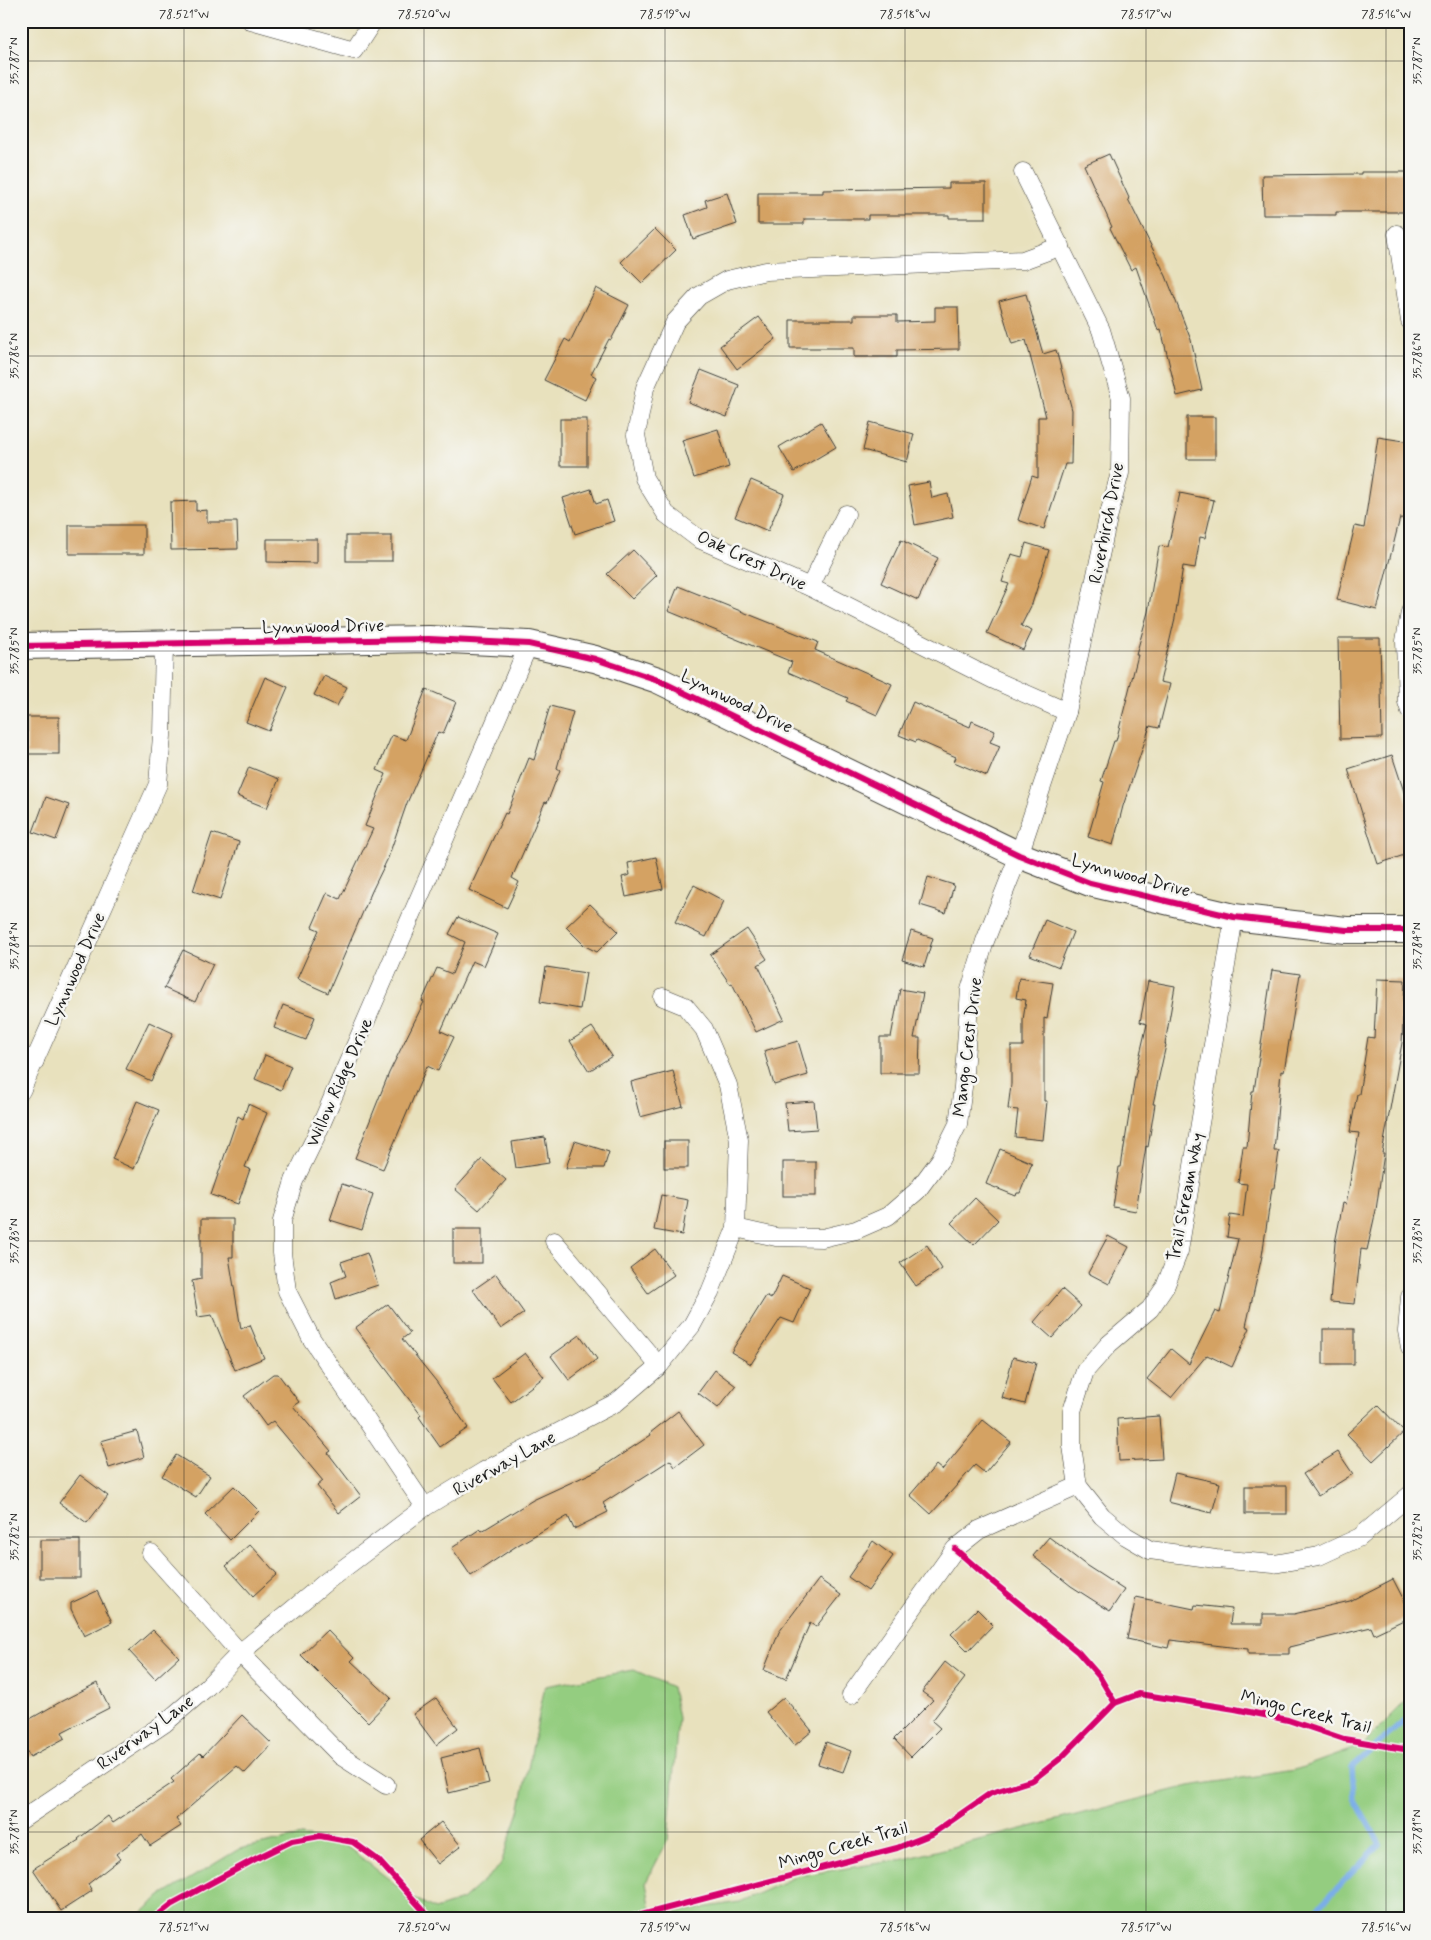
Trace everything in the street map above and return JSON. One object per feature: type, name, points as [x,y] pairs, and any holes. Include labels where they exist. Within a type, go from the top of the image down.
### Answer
[{"type":"street","points":[[251,21],[354,50],[374,21]]},
{"type":"street","name":"Riverbirch Drive","points":[[1019,855],[1067,712],[1108,518],[1120,472],[1121,398],[1101,330],[1023,172]]},
{"type":"street","points":[[1397,234],[1410,322]]},
{"type":"street","name":"Oak Crest Drive","points":[[1061,246],[1023,260],[766,271],[727,280],[699,296],[675,322],[645,388],[636,435],[644,478],[666,514],[699,539],[810,587],[992,679],[1067,712]]},
{"type":"street","points":[[810,587],[846,514]]},
{"type":"street","points":[[1409,705],[1405,641],[1410,612]]},
{"type":"street","name":"Lynnwood Drive","points":[[21,646],[429,639],[529,644],[595,659],[658,680],[1019,855],[1090,883],[1234,917],[1346,930],[1410,930]]},
{"type":"street","name":"Lynnwood Drive","points":[[21,1092],[28,1058],[158,784],[162,736],[164,644]]},
{"type":"street","name":"Willow Ridge Drive","points":[[425,1507],[312,1338],[287,1291],[282,1253],[282,1221],[294,1182],[317,1134],[529,644]]},
{"type":"street","name":"Mango Crest Drive","points":[[736,1228],[776,1237],[822,1238],[856,1230],[888,1216],[917,1191],[940,1160],[958,1124],[963,1087],[970,990],[985,941],[1019,855]]},
{"type":"street","name":"Trail Stream Way","points":[[1078,1486],[1072,1446],[1072,1411],[1085,1371],[1109,1344],[1150,1309],[1165,1287],[1179,1250],[1234,917]]},
{"type":"street","name":"Riverway Lane","points":[[21,1820],[164,1723],[207,1687],[240,1654],[327,1580],[425,1507],[484,1471],[617,1402],[660,1366],[692,1325],[710,1292],[736,1228],[739,1140],[728,1085],[704,1029],[685,1006],[663,997]]},
{"type":"street","points":[[554,1241],[660,1366]]},
{"type":"street","points":[[1410,1297],[1407,1331],[1410,1347]]},
{"type":"street","points":[[851,1695],[955,1549],[979,1530],[1078,1486],[1102,1516],[1126,1536],[1150,1550],[1216,1559],[1274,1564],[1319,1556],[1360,1537],[1410,1496]]},
{"type":"street","points":[[151,1553],[240,1654],[341,1756],[386,1785]]},
{"type":"green space","points":[[634,1670],[672,1687],[678,1718],[668,1840],[646,1882],[652,1916],[739,1902],[797,1876],[905,1859],[1189,1786],[1295,1770],[1361,1746],[1410,1697],[1410,1919],[135,1919],[158,1898],[239,1849],[301,1836],[341,1842],[412,1897],[435,1909],[462,1900],[500,1866],[519,1812],[545,1686]]},
{"type":"building","points":[[1109,154],[1128,199],[1166,276],[1191,340],[1202,390],[1177,396],[1161,329],[1158,330],[1136,267],[1131,270],[1110,228],[1112,227],[1084,165]]},
{"type":"building","points":[[1361,172],[1410,172],[1410,212],[1336,212],[1336,215],[1263,215],[1262,175],[1361,174]]},
{"type":"building","points":[[949,183],[986,183],[986,218],[949,218],[949,215],[868,215],[868,219],[804,219],[804,224],[758,224],[758,193],[823,193],[823,190],[949,188]]},
{"type":"building","points":[[727,193],[737,224],[693,239],[685,215],[707,207],[705,200]]},
{"type":"building","points":[[655,229],[676,250],[642,283],[621,262]]},
{"type":"building","points":[[596,288],[629,305],[591,374],[596,377],[585,400],[544,380],[565,339],[570,342]]},
{"type":"building","points":[[1026,294],[1043,354],[1056,350],[1072,410],[1071,464],[1065,464],[1044,529],[1018,520],[1032,476],[1038,478],[1038,417],[1046,417],[1026,340],[1012,344],[999,301]]},
{"type":"building","points":[[935,307],[958,307],[959,349],[897,350],[897,357],[854,357],[854,348],[790,348],[790,320],[854,320],[854,315],[897,315],[897,322],[935,321]]},
{"type":"building","points":[[759,317],[776,339],[737,369],[720,346]]},
{"type":"building","points":[[701,370],[739,385],[727,417],[688,402]]},
{"type":"building","points":[[1187,417],[1215,417],[1215,459],[1187,459]]},
{"type":"building","points":[[560,419],[587,419],[587,466],[560,466]]},
{"type":"building","points":[[821,422],[836,447],[794,472],[779,447]]},
{"type":"building","points":[[870,422],[914,434],[907,462],[863,450]]},
{"type":"building","points":[[718,429],[729,467],[694,478],[682,440]]},
{"type":"building","points":[[1378,437],[1410,442],[1410,519],[1400,518],[1377,610],[1337,600],[1355,526],[1364,528]]},
{"type":"building","points":[[751,480],[784,494],[768,531],[735,517]]},
{"type":"building","points":[[929,482],[932,498],[948,494],[953,517],[915,525],[908,486]]},
{"type":"building","points":[[591,489],[596,504],[607,500],[614,521],[575,534],[563,498]]},
{"type":"building","points":[[1180,493],[1214,500],[1205,538],[1200,537],[1195,568],[1183,566],[1175,618],[1160,682],[1170,684],[1159,728],[1150,726],[1123,806],[1113,845],[1088,837],[1104,782],[1101,781],[1114,741],[1116,741],[1138,655],[1136,655],[1148,612],[1159,546],[1168,547]]},
{"type":"building","points":[[196,501],[196,511],[207,510],[207,522],[237,522],[238,549],[171,550],[170,502]]},
{"type":"building","points":[[69,525],[144,525],[144,554],[69,554]]},
{"type":"building","points":[[346,536],[392,536],[392,561],[346,561]]},
{"type":"building","points":[[267,539],[317,539],[317,563],[267,562]]},
{"type":"building","points":[[901,540],[938,558],[918,600],[881,583]]},
{"type":"building","points":[[1026,543],[1049,550],[1032,604],[1021,626],[1032,631],[1023,650],[987,633],[1009,584],[1002,582],[1011,554],[1022,557]]},
{"type":"building","points":[[633,550],[657,575],[632,599],[607,574]]},
{"type":"building","points":[[678,586],[818,642],[815,650],[892,684],[877,715],[846,701],[848,698],[788,672],[792,662],[668,611]]},
{"type":"building","points":[[1338,638],[1380,638],[1382,738],[1340,739]]},
{"type":"building","points":[[324,676],[347,687],[337,706],[314,695]]},
{"type":"building","points":[[265,677],[288,687],[269,731],[246,722]]},
{"type":"building","points":[[426,689],[456,702],[443,734],[438,732],[407,803],[388,858],[328,993],[297,979],[319,930],[312,927],[327,893],[340,899],[373,829],[365,826],[386,774],[377,770],[392,735],[406,740]]},
{"type":"building","points":[[913,702],[970,727],[972,721],[995,731],[990,742],[1000,746],[987,776],[954,762],[956,757],[917,740],[916,742],[899,735]]},
{"type":"building","points":[[550,706],[573,712],[557,768],[560,770],[547,803],[545,802],[512,878],[519,882],[507,908],[469,890],[505,813],[507,814],[529,758],[534,760]]},
{"type":"building","points":[[27,717],[59,717],[59,754],[27,754]]},
{"type":"building","points":[[1392,755],[1410,810],[1410,853],[1378,864],[1348,769]]},
{"type":"building","points":[[249,767],[279,779],[267,808],[237,796]]},
{"type":"building","points":[[46,797],[69,805],[56,840],[33,832]]},
{"type":"building","points":[[212,833],[239,842],[220,900],[193,891]]},
{"type":"building","points":[[656,857],[663,889],[626,897],[622,877],[630,875],[628,863]]},
{"type":"building","points":[[928,877],[954,885],[946,913],[920,905]]},
{"type":"building","points":[[694,885],[724,901],[706,937],[675,922]]},
{"type":"building","points":[[590,904],[618,931],[597,952],[585,946],[566,927]]},
{"type":"building","points":[[458,917],[498,934],[484,966],[472,961],[441,1031],[454,1037],[438,1071],[427,1066],[383,1169],[355,1158],[389,1073],[424,1002],[422,1001],[437,968],[452,974],[465,942],[449,934]]},
{"type":"building","points":[[1045,920],[1073,932],[1059,967],[1030,955]]},
{"type":"building","points":[[747,929],[767,959],[758,965],[784,1019],[756,1032],[732,983],[730,984],[710,955]]},
{"type":"building","points":[[911,931],[933,938],[924,967],[902,960]]},
{"type":"building","points":[[183,950],[213,964],[195,1002],[164,988]]},
{"type":"building","points":[[546,967],[586,973],[580,1009],[540,1002]]},
{"type":"building","points":[[1272,970],[1300,974],[1284,1072],[1281,1071],[1274,1151],[1279,1151],[1262,1256],[1246,1326],[1250,1328],[1232,1367],[1207,1355],[1171,1398],[1147,1379],[1171,1349],[1189,1364],[1215,1311],[1220,1313],[1238,1239],[1227,1237],[1230,1215],[1243,1217],[1247,1184],[1238,1183],[1243,1147],[1247,1147],[1252,1091],[1254,1091]]},
{"type":"building","points":[[1019,978],[1053,983],[1047,1019],[1044,1018],[1044,1101],[1047,1101],[1043,1140],[1015,1137],[1018,1110],[1008,1109],[1011,1084],[1011,1046],[1023,1046],[1023,1020],[1026,1000],[1016,998]]},
{"type":"building","points":[[1377,979],[1405,980],[1402,1043],[1382,1153],[1384,1153],[1376,1210],[1367,1250],[1361,1249],[1355,1304],[1330,1302],[1335,1243],[1343,1203],[1346,1204],[1359,1133],[1350,1132],[1357,1094],[1359,1094],[1368,1037],[1374,1038]]},
{"type":"building","points":[[1148,981],[1175,986],[1166,1045],[1153,1104],[1155,1104],[1148,1147],[1146,1146],[1136,1211],[1113,1207],[1135,1076],[1147,1024],[1140,1022]]},
{"type":"building","points":[[900,989],[923,993],[914,1038],[920,1038],[919,1073],[880,1073],[880,1037],[891,1037]]},
{"type":"building","points":[[283,1005],[315,1017],[306,1040],[274,1028]]},
{"type":"building","points":[[149,1022],[173,1033],[151,1081],[126,1069]]},
{"type":"building","points":[[592,1027],[612,1056],[589,1071],[570,1041]]},
{"type":"building","points":[[798,1041],[808,1075],[774,1085],[764,1051]]},
{"type":"building","points":[[265,1055],[291,1066],[281,1090],[255,1079]]},
{"type":"building","points":[[673,1071],[683,1106],[640,1117],[631,1082]]},
{"type":"building","points":[[137,1101],[159,1110],[134,1169],[112,1159]]},
{"type":"building","points":[[814,1101],[817,1129],[788,1131],[785,1103]]},
{"type":"building","points":[[248,1104],[267,1113],[245,1167],[250,1169],[238,1204],[211,1195],[238,1116],[243,1119]]},
{"type":"building","points":[[545,1137],[549,1163],[516,1168],[512,1142]]},
{"type":"building","points":[[575,1141],[609,1152],[604,1168],[566,1168]]},
{"type":"building","points":[[664,1141],[688,1141],[688,1168],[664,1168]]},
{"type":"building","points":[[1000,1149],[1032,1163],[1020,1193],[1017,1193],[1016,1196],[986,1184]]},
{"type":"building","points":[[482,1159],[506,1180],[479,1210],[455,1189]]},
{"type":"building","points":[[783,1162],[816,1162],[816,1196],[783,1196]]},
{"type":"building","points":[[342,1184],[373,1194],[362,1230],[330,1220]]},
{"type":"building","points":[[661,1195],[688,1200],[682,1235],[654,1230]]},
{"type":"building","points":[[975,1198],[998,1220],[974,1245],[951,1223]]},
{"type":"building","points":[[201,1219],[233,1219],[233,1257],[229,1257],[241,1329],[250,1325],[264,1358],[235,1370],[212,1315],[198,1317],[192,1281],[201,1279]]},
{"type":"building","points":[[453,1229],[482,1229],[482,1263],[453,1263]]},
{"type":"building","points":[[1108,1236],[1129,1247],[1109,1284],[1088,1273]]},
{"type":"building","points":[[927,1245],[942,1269],[916,1286],[900,1263]]},
{"type":"building","points":[[655,1249],[674,1275],[648,1293],[630,1268]]},
{"type":"building","points":[[367,1253],[378,1285],[336,1299],[331,1282],[346,1276],[341,1262]]},
{"type":"building","points":[[496,1274],[524,1313],[501,1329],[473,1290]]},
{"type":"building","points":[[782,1276],[810,1288],[794,1323],[781,1318],[751,1364],[731,1352],[766,1296],[771,1299]]},
{"type":"building","points":[[1062,1289],[1081,1306],[1052,1338],[1034,1322]]},
{"type":"building","points":[[388,1304],[410,1333],[402,1339],[436,1381],[468,1428],[440,1447],[419,1417],[421,1415],[355,1328]]},
{"type":"building","points":[[1323,1329],[1354,1329],[1354,1364],[1323,1364]]},
{"type":"building","points":[[580,1335],[597,1359],[569,1380],[551,1356]]},
{"type":"building","points":[[525,1353],[544,1377],[511,1402],[492,1378]]},
{"type":"building","points":[[1013,1357],[1036,1363],[1025,1404],[1002,1398]]},
{"type":"building","points":[[715,1370],[736,1386],[718,1408],[698,1393]]},
{"type":"building","points":[[273,1374],[278,1374],[299,1402],[293,1406],[331,1451],[328,1453],[361,1496],[339,1513],[317,1486],[323,1481],[273,1421],[266,1426],[244,1396]]},
{"type":"building","points":[[1378,1405],[1404,1432],[1373,1461],[1347,1434]]},
{"type":"building","points":[[678,1411],[704,1445],[675,1467],[670,1460],[603,1503],[608,1512],[574,1529],[568,1516],[518,1545],[471,1576],[452,1548],[480,1529],[482,1531],[533,1500],[598,1470],[651,1435],[650,1433]]},
{"type":"building","points":[[1159,1416],[1162,1459],[1119,1461],[1117,1419]]},
{"type":"building","points":[[983,1420],[1011,1442],[985,1473],[975,1465],[931,1514],[910,1495],[936,1465],[942,1470]]},
{"type":"building","points":[[137,1431],[144,1457],[109,1468],[101,1441]]},
{"type":"building","points":[[1338,1452],[1353,1474],[1318,1496],[1303,1474]]},
{"type":"building","points":[[176,1455],[210,1476],[196,1497],[162,1476]]},
{"type":"building","points":[[1175,1473],[1220,1483],[1212,1513],[1168,1502]]},
{"type":"building","points":[[80,1475],[108,1496],[87,1523],[59,1503]]},
{"type":"building","points":[[234,1486],[259,1511],[230,1540],[205,1514]]},
{"type":"building","points":[[1245,1486],[1287,1486],[1287,1514],[1245,1514]]},
{"type":"building","points":[[1049,1537],[1087,1566],[1124,1590],[1110,1611],[1071,1586],[1033,1556]]},
{"type":"building","points":[[40,1540],[80,1540],[80,1578],[40,1578]]},
{"type":"building","points":[[873,1541],[893,1556],[868,1591],[848,1577]]},
{"type":"building","points":[[250,1544],[277,1574],[253,1596],[226,1566]]},
{"type":"building","points":[[819,1579],[841,1595],[816,1627],[810,1623],[786,1679],[764,1670],[779,1632]]},
{"type":"building","points":[[1393,1579],[1410,1612],[1410,1617],[1374,1634],[1371,1627],[1289,1647],[1289,1654],[1248,1654],[1248,1649],[1170,1640],[1168,1648],[1127,1639],[1136,1597],[1194,1609],[1195,1605],[1232,1609],[1230,1624],[1263,1624],[1263,1614],[1294,1614],[1350,1601]]},
{"type":"building","points":[[97,1591],[112,1622],[84,1636],[71,1609],[71,1603]]},
{"type":"building","points":[[977,1609],[993,1625],[968,1651],[951,1634]]},
{"type":"building","points":[[153,1630],[179,1657],[155,1679],[129,1651]]},
{"type":"building","points":[[327,1630],[354,1658],[351,1661],[391,1698],[368,1722],[301,1655]]},
{"type":"building","points":[[945,1662],[965,1678],[932,1721],[940,1728],[911,1757],[894,1739],[933,1700],[922,1692]]},
{"type":"building","points":[[97,1683],[109,1708],[62,1732],[65,1738],[30,1757],[21,1741],[21,1724]]},
{"type":"building","points":[[784,1697],[812,1731],[794,1746],[766,1712]]},
{"type":"building","points":[[436,1698],[458,1728],[436,1745],[413,1714]]},
{"type":"building","points":[[242,1715],[272,1744],[245,1773],[237,1766],[176,1819],[181,1826],[150,1846],[142,1834],[116,1854],[120,1859],[88,1884],[92,1891],[61,1911],[33,1869],[79,1840],[108,1816],[113,1823],[174,1782],[171,1779],[200,1753],[203,1756]]},
{"type":"building","points":[[826,1742],[851,1751],[843,1772],[818,1764]]},
{"type":"building","points":[[480,1748],[489,1783],[449,1793],[441,1758]]},
{"type":"building","points":[[441,1822],[461,1846],[438,1864],[419,1840]]},
{"type":"waterway","points":[[1307,1919],[1380,1844],[1354,1798],[1352,1767],[1410,1716]]},
{"type":"cycle path","points":[[21,646],[429,639],[529,644],[595,659],[658,680],[1019,855],[1090,883],[1234,917],[1346,930],[1410,930]]},
{"type":"cycle path","points":[[955,1549],[1078,1652],[1099,1676],[1115,1703]]},
{"type":"cycle path","name":"Mingo Creek Trail","points":[[626,1919],[897,1848],[932,1834],[991,1793],[1033,1780],[1061,1758],[1115,1703],[1139,1694],[1235,1709],[1288,1720],[1344,1739],[1410,1750]]},
{"type":"cycle path","points":[[153,1919],[172,1904],[259,1857],[292,1841],[320,1836],[353,1842],[378,1860],[431,1919]]}]
